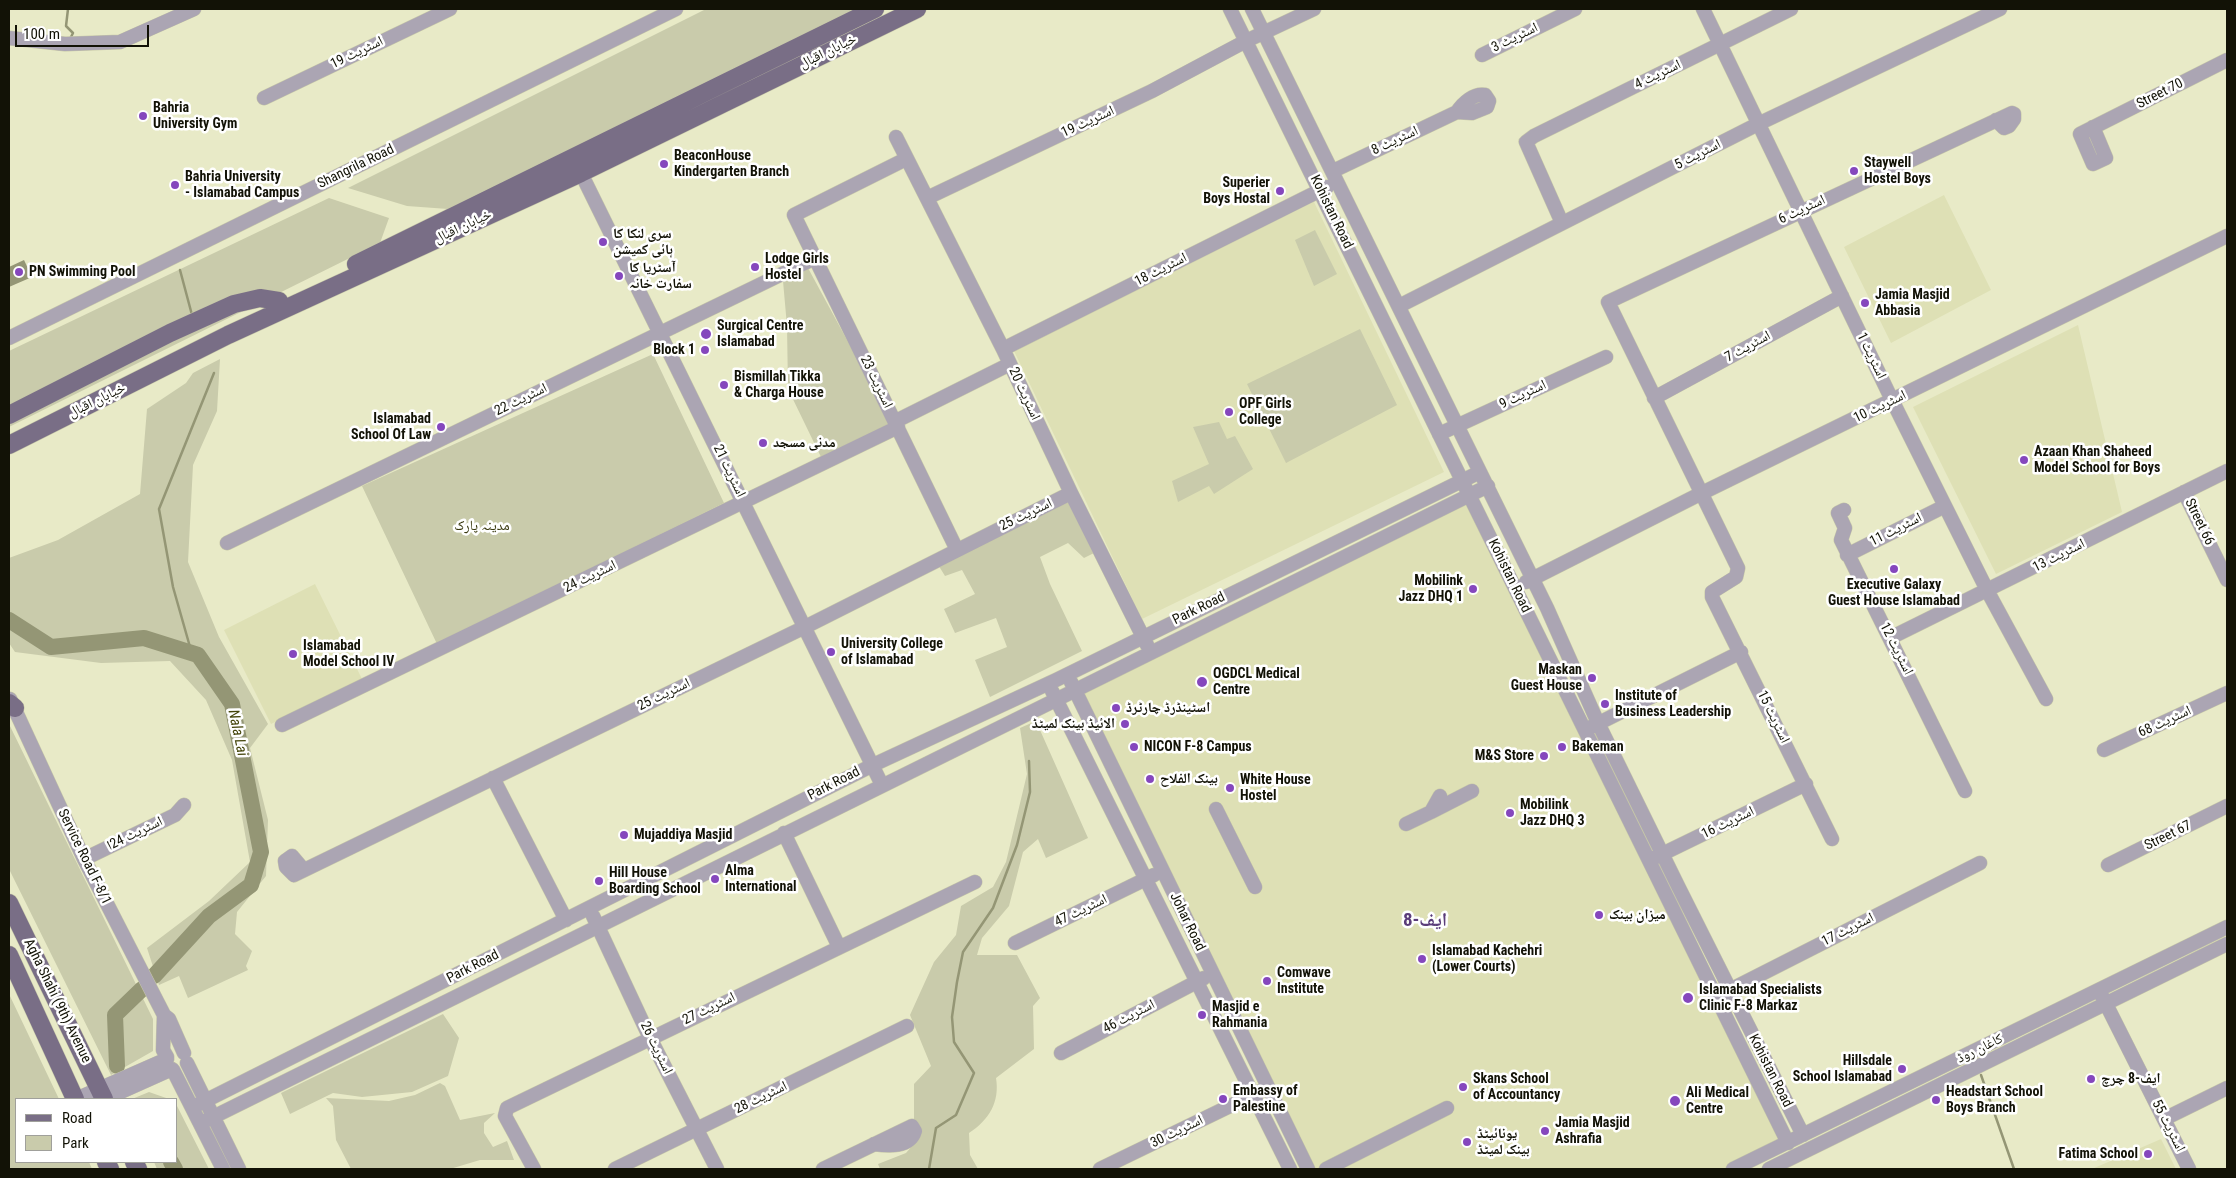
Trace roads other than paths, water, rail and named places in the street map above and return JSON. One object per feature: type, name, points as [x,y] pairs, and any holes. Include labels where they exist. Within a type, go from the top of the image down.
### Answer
[{"type":"main road","name":"خیابان اقبال","points":[[577,165],[876,9]]},
{"type":"main road","name":"خیابان اقبال","points":[[9,431],[577,165],[917,9]]},
{"type":"main road","points":[[9,415],[170,333],[234,304],[260,298],[279,306],[262,330],[9,456]]},
{"type":"main road","name":"خیابان اقبال","points":[[9,445],[279,306]]},
{"type":"main road","name":"Agha Shahi (9th) Avenue","points":[[9,903],[103,1096]]},
{"type":"main road","name":"Agha Shahi (9th) Avenue","points":[[9,955],[76,1098]]},
{"type":"street","points":[[9,38],[65,44],[120,42],[194,9]]},
{"type":"street","name":"اسٹریٹ 19","points":[[264,98],[450,9]]},
{"type":"street","name":"Shangrila Road","points":[[9,338],[676,9]]},
{"type":"street","name":"Kohistan Road","points":[[1230,9],[1586,729],[1788,1143]]},
{"type":"street","name":"Kohistan Road","points":[[1252,9],[1488,486],[1547,608],[1598,723],[1729,990],[1803,1135]]},
{"type":"street","name":"اسٹریٹ 19","points":[[927,198],[1152,91],[1246,41],[1314,9]]},
{"type":"street","name":"اسٹریٹ 3","points":[[1482,55],[1575,9]]},
{"type":"street","name":"اسٹریٹ 1","points":[[1703,9],[1892,400],[1988,592],[2046,699]]},
{"type":"street","name":"اسٹریٹ 4","points":[[1562,223],[1526,142],[1534,136],[1791,9]]},
{"type":"street","name":"اسٹریٹ 5","points":[[1399,306],[1758,124],[2000,9]]},
{"type":"street","name":"Street 70","points":[[2093,127],[2227,60]]},
{"type":"street","name":"اسٹریٹ 8","points":[[1320,191],[1335,176],[1457,112]]},
{"type":"street","name":"اسٹریٹ 6","points":[[1654,398],[1608,302],[1996,120]]},
{"type":"street","name":"اسٹریٹ 20","points":[[896,137],[1003,349],[1071,493],[1151,652]]},
{"type":"street","name":"اسٹریٹ 23","points":[[906,159],[794,215],[957,550]]},
{"type":"street","name":"اسٹریٹ 21","points":[[577,165],[882,785]]},
{"type":"street","name":"اسٹریٹ 18","points":[[1003,349],[1320,191]]},
{"type":"street","name":"اسٹریٹ 10","points":[[1515,587],[1702,493],[2227,236]]},
{"type":"street","name":"اسٹریٹ 22","points":[[227,543],[815,258]]},
{"type":"street","name":"اسٹریٹ 7","points":[[1654,398],[1842,296]]},
{"type":"street","name":"اسٹریٹ 9","points":[[1439,434],[1606,356]]},
{"type":"street","name":"اسٹریٹ 24","points":[[282,725],[744,503],[1010,364]]},
{"type":"street","points":[[1654,398],[1702,493]]},
{"type":"street","name":"اسٹریٹ 13","points":[[1890,638],[1988,592],[2227,471]]},
{"type":"street","name":"Park Road","points":[[200,1104],[873,765],[1048,684],[1480,472]]},
{"type":"street","name":"Park Road","points":[[207,1119],[598,924],[1488,486]]},
{"type":"street","name":"Street 66","points":[[2184,492],[2227,580]]},
{"type":"street","name":"اسٹریٹ 25","points":[[303,869],[292,856],[285,861],[286,866],[294,875],[805,627],[1071,493]]},
{"type":"street","name":"اسٹریٹ 15","points":[[1702,493],[1739,573],[1712,592],[1712,597],[1741,652],[1832,839]]},
{"type":"street","name":"اسٹریٹ 11","points":[[1847,555],[1945,506]]},
{"type":"street","name":"اسٹریٹ 12","points":[[1844,510],[1838,513],[1845,528],[1841,540],[1847,555],[1965,791]]},
{"type":"street","points":[[1529,617],[1547,608]]},
{"type":"street","points":[[1586,729],[1741,652]]},
{"type":"street","name":"Johar Road","points":[[1067,674],[1308,1169]]},
{"type":"street","name":"Johar Road","points":[[1048,684],[1057,698],[1290,1169]]},
{"type":"street","name":"اسٹریٹ 68","points":[[2104,750],[2227,693]]},
{"type":"street","name":"Service Road F-8/1","points":[[11,702],[84,859],[164,1015],[169,1019],[207,1119],[223,1169]]},
{"type":"street","points":[[493,778],[566,920]]},
{"type":"street","name":"اسٹریٹ 16","points":[[1649,860],[1663,855],[1806,784]]},
{"type":"street","points":[[1406,824],[1472,791]]},
{"type":"street","points":[[1432,812],[1440,796]]},
{"type":"street","name":"اسٹریٹ 24ا","points":[[84,859],[175,815],[184,805]]},
{"type":"street","name":"Street 67","points":[[2108,865],[2227,806]]},
{"type":"street","points":[[1216,809],[1255,887]]},
{"type":"street","points":[[784,833],[839,947]]},
{"type":"street","name":"اسٹریٹ 17","points":[[1716,997],[1980,863]]},
{"type":"street","name":"اسٹریٹ 47","points":[[1015,943],[1162,871]]},
{"type":"street","name":"اسٹریٹ 27","points":[[534,1169],[505,1116],[507,1108],[975,882]]},
{"type":"street","name":"اسٹریٹ 26","points":[[589,908],[650,1038],[717,1169]]},
{"type":"street","name":"کاغان روڈ","points":[[1769,1169],[2103,997],[2227,927]]},
{"type":"street","name":"کاغان روڈ","points":[[1733,1169],[2103,997],[2227,944]]},
{"type":"street","name":"اسٹریٹ 46","points":[[1061,1053],[1213,974]]},
{"type":"street","name":"اسٹریٹ 55","points":[[2103,997],[2189,1169]]},
{"type":"street","name":"Service Road F-8/1","points":[[164,1015],[163,1050],[170,1064],[200,1104]]},
{"type":"street","name":"اسٹریٹ 28","points":[[615,1169],[907,1026]]},
{"type":"street","points":[[85,1098],[103,1096],[170,1064],[182,1069],[185,1058]]},
{"type":"street","name":"اسٹریٹ 30","points":[[1100,1169],[1268,1088]]},
{"type":"street","points":[[2164,1119],[2227,1088]]},
{"type":"street","points":[[1326,1169],[1447,1108]]},
{"type":"street","name":"Service Road F-8/1","points":[[207,1119],[239,1169]]},
{"type":"street","points":[[823,1169],[874,1144]]},
{"type":"waterway","points":[[68,9],[66,26],[73,33],[70,39]]},
{"type":"waterway","points":[[180,270],[192,315]]},
{"type":"waterway","points":[[192,654],[173,587],[159,509],[214,373]]},
{"type":"waterway","name":"Nala Lai","points":[[9,620],[51,647],[144,638],[198,655],[232,704],[261,852],[251,885],[209,916],[154,976]]},
{"type":"waterway","points":[[929,1169],[936,1128],[956,1115],[974,1073],[954,1042],[952,1017],[957,982],[963,952],[993,908],[1017,845],[1030,792],[1029,761]]},
{"type":"waterway","name":"Nala Lai","points":[[117,1066],[115,1015],[142,989]]},
{"type":"waterway","points":[[1981,1075],[2014,1169]]},
{"type":"waterway","name":"Nala Lai","points":[[172,1163],[175,1169]]},
{"type":"place","name":"Bahria University Gym","points":[[143,116]]},
{"type":"place","name":"BeaconHouse Kindergarten Branch","points":[[664,164]]},
{"type":"place","name":"Staywell Hostel Boys","points":[[1854,171]]},
{"type":"place","name":"Bahria University - Islamabad Campus","points":[[175,185]]},
{"type":"place","name":"Superier Boys Hostal","points":[[1280,191]]},
{"type":"place","name":"سری لنکا کا ہائی کمیشن","points":[[603,242]]},
{"type":"place","name":"Lodge Girls Hostel","points":[[755,267]]},
{"type":"place","name":"PN Swimming Pool","points":[[19,272]]},
{"type":"place","name":"آسٹریا کا سفارت خانہ","points":[[619,276]]},
{"type":"place","name":"Jamia Masjid Abbasia","points":[[1865,303]]},
{"type":"place","name":"Surgical Centre Islamabad","points":[[706,334]]},
{"type":"place","name":"Block 1","points":[[705,350]]},
{"type":"place","name":"Bismillah Tikka & Charga House","points":[[724,385]]},
{"type":"place","name":"OPF Girls College","points":[[1229,412]]},
{"type":"place","name":"Islamabad School Of Law","points":[[441,427]]},
{"type":"place","name":"مدنی مسجد","points":[[763,443]]},
{"type":"place","name":"Azaan Khan Shaheed Model School for Boys","points":[[2024,460]]},
{"type":"place","name":"Executive Galaxy Guest House Islamabad","points":[[1894,569]]},
{"type":"place","name":"Mobilink Jazz DHQ 1","points":[[1473,589]]},
{"type":"place","name":"University College of Islamabad","points":[[831,652]]},
{"type":"place","name":"Islamabad Model School IV","points":[[293,654]]},
{"type":"place","name":"Maskan Guest House","points":[[1592,678]]},
{"type":"place","name":"OGDCL Medical Centre","points":[[1202,682]]},
{"type":"place","name":"Institute of Business Leadership","points":[[1605,704]]},
{"type":"place","name":"اسٹینڈرڈ چارٹرڈ","points":[[1116,708]]},
{"type":"place","name":"الائیڈ بینک لمیٹڈ","points":[[1125,724]]},
{"type":"place","name":"NICON F-8 Campus","points":[[1134,747]]},
{"type":"place","name":"Bakeman","points":[[1562,747]]},
{"type":"place","name":"M&S Store","points":[[1544,756]]},
{"type":"place","name":"بینک الفلاح","points":[[1150,779]]},
{"type":"place","name":"White House Hostel","points":[[1230,788]]},
{"type":"place","name":"Mobilink Jazz DHQ 3","points":[[1510,813]]},
{"type":"place","name":"Mujaddiya Masjid","points":[[624,835]]},
{"type":"place","name":"Alma International","points":[[715,879]]},
{"type":"place","name":"Hill House Boarding School","points":[[599,881]]},
{"type":"place","name":"میزان بینک","points":[[1599,915]]},
{"type":"place","name":"Islamabad Kachehri (Lower Courts)","points":[[1422,959]]},
{"type":"place","name":"Comwave Institute","points":[[1267,981]]},
{"type":"place","name":"Islamabad Specialists Clinic F-8 Markaz","points":[[1688,998]]},
{"type":"place","name":"Masjid e Rahmania","points":[[1202,1015]]},
{"type":"place","name":"Hillsdale School Islamabad","points":[[1902,1069]]},
{"type":"place","name":"ایف-8 چرچ","points":[[2091,1079]]},
{"type":"place","name":"Skans School of Accountancy","points":[[1463,1087]]},
{"type":"place","name":"Embassy of Palestine","points":[[1223,1099]]},
{"type":"place","name":"Headstart School Boys Branch","points":[[1936,1100]]},
{"type":"place","name":"Ali Medical Centre","points":[[1675,1101]]},
{"type":"place","name":"Jamia Masjid Ashrafia","points":[[1545,1131]]},
{"type":"place","name":"یونائیٹڈ بینک لمیٹڈ","points":[[1467,1142]]},
{"type":"place","name":"Fatima School","points":[[2148,1154]]},
{"type":"district","name":"ایف-8","points":[[1425,921]]},
{"type":"park label","name":"مدینہ پارک","points":[[482,526]]}]
